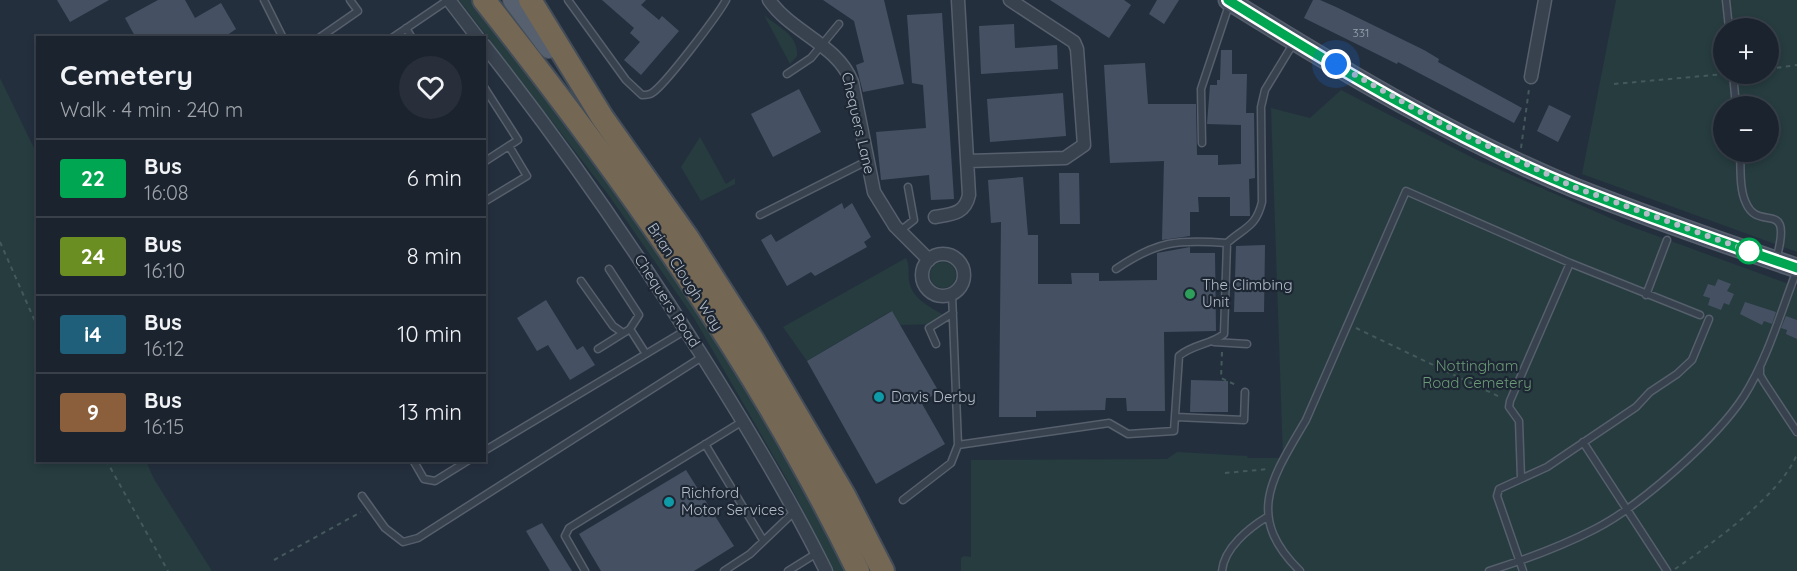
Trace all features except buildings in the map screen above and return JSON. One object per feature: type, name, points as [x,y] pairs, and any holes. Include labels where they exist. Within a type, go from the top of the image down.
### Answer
[{"type":"highway","name":"Brian Clough Way","points":[[484,0],[574,116],[660,237],[788,442],[858,571]]},
{"type":"highway","points":[[530,0],[602,117]]},
{"type":"highway","name":"Brian Clough Way","points":[[602,117],[693,247],[784,391],[844,495],[883,571]]},
{"type":"main road","name":"Brian Clough Way","points":[[513,0],[602,117]]},
{"type":"street","points":[[449,0],[476,36]]},
{"type":"street","name":"Chequers Lane","points":[[770,0],[783,17],[822,45],[846,67],[852,82],[867,161],[878,200],[900,231],[929,260]]},
{"type":"street","points":[[935,217],[957,214],[964,209],[969,195],[958,0]]},
{"type":"street","points":[[968,161],[1065,158],[1084,145],[1077,48],[1074,42],[1010,0]]},
{"type":"street","points":[[1531,77],[1545,0]]},
{"type":"street","points":[[1229,1],[1440,123],[1574,187],[1797,269]]},
{"type":"street","name":"Chequers Road","points":[[486,48],[577,170],[686,330],[743,421],[795,511],[826,571]]},
{"type":"street","points":[[947,255],[962,266],[964,279],[952,294],[939,295],[928,289],[923,271],[929,260],[947,255]]},
{"type":"lane","points":[[264,0],[282,36]]},
{"type":"lane","points":[[322,36],[358,11],[350,0]]},
{"type":"lane","points":[[395,36],[449,0]]},
{"type":"lane","points":[[568,0],[626,80],[642,95],[652,93],[719,14],[726,0]]},
{"type":"lane","points":[[1726,0],[1727,18]]},
{"type":"lane","points":[[1202,143],[1201,89],[1229,1]]},
{"type":"lane","points":[[787,74],[800,68],[839,24]]},
{"type":"lane","points":[[406,28],[411,36]]},
{"type":"lane","points":[[1116,269],[1142,251],[1168,243],[1227,243],[1254,224],[1262,202],[1261,107],[1265,90],[1295,41]]},
{"type":"lane","points":[[486,90],[518,140],[486,158]]},
{"type":"lane","points":[[486,201],[527,176],[509,146]]},
{"type":"lane","points":[[760,215],[867,161]]},
{"type":"lane","points":[[1741,162],[1745,203],[1752,212],[1778,220],[1782,226],[1783,237],[1776,260]]},
{"type":"lane","points":[[900,231],[914,220],[908,187]]},
{"type":"lane","points":[[1300,571],[1283,554],[1268,525],[1267,501],[1306,420],[1406,191],[1570,263],[1700,315]]},
{"type":"lane","points":[[1646,295],[1667,240]]},
{"type":"lane","points":[[1227,243],[1224,333],[1232,343]]},
{"type":"lane","points":[[1521,478],[1519,421],[1509,407],[1510,401],[1570,263]]},
{"type":"lane","points":[[598,349],[630,329],[639,315],[609,269]]},
{"type":"lane","points":[[1489,571],[1596,529],[1627,508],[1710,440],[1744,395],[1761,363],[1797,269]]},
{"type":"lane","points":[[581,281],[613,326],[623,333]]},
{"type":"lane","points":[[903,500],[951,463],[958,445],[952,294]]},
{"type":"lane","points":[[936,344],[929,328],[953,313]]},
{"type":"lane","points":[[1523,571],[1497,496],[1499,489],[1547,467],[1636,407],[1650,392],[1688,365],[1699,348],[1709,319]]},
{"type":"lane","points":[[630,329],[646,354]]},
{"type":"lane","points":[[486,450],[686,330]]},
{"type":"lane","points":[[1214,342],[1224,333]]},
{"type":"lane","points":[[958,445],[1108,423],[1128,435],[1174,431],[1179,356],[1188,349],[1214,342],[1247,344]]},
{"type":"lane","points":[[362,496],[394,538],[403,542],[418,538],[703,357]]},
{"type":"lane","points":[[1761,363],[1760,375],[1797,432]]},
{"type":"lane","points":[[1176,417],[1244,420],[1245,392]]},
{"type":"lane","points":[[585,571],[565,536],[569,528],[743,421]]},
{"type":"lane","points":[[1583,442],[1667,571]]},
{"type":"lane","points":[[705,444],[763,540]]},
{"type":"lane","points":[[414,462],[424,478],[435,481],[466,462]]},
{"type":"lane","points":[[724,571],[750,554],[795,511]]},
{"type":"lane","points":[[1222,571],[1228,553],[1248,528],[1268,517]]},
{"type":"lane","points":[[792,570],[817,553]]},
{"type":"path","points":[[1779,67],[1797,65]]},
{"type":"path","points":[[1614,84],[1713,76]]},
{"type":"path","points":[[1521,147],[1529,93]]},
{"type":"path","points":[[0,242],[36,323]]},
{"type":"path","points":[[1348,324],[1510,401]]},
{"type":"path","points":[[1222,343],[1221,378],[1232,382],[1245,392]]},
{"type":"path","points":[[1673,571],[1747,513],[1783,476],[1797,454]]},
{"type":"path","points":[[107,462],[168,571]]},
{"type":"path","points":[[1225,473],[1281,468]]},
{"type":"path","points":[[274,560],[369,507]]},
{"type":"green space","points":[[459,0],[472,0],[590,157],[665,264],[769,431],[819,518],[846,571],[834,571],[790,485],[694,318],[610,197]]},
{"type":"green space","points":[[1616,0],[1797,0],[1797,252],[1582,174]]},
{"type":"green space","points":[[764,15],[795,42],[797,56],[790,64]]},
{"type":"green space","points":[[0,78],[34,148],[36,159],[36,462],[146,462],[154,479],[212,571],[0,571]]},
{"type":"green space","name":"Nottingham Road Cemetery","points":[[1341,90],[1475,159],[1624,224],[1797,287],[1797,571],[961,571],[961,558],[971,557],[971,460],[1167,459],[1177,452],[1247,456],[1248,458],[1283,458],[1271,108],[1310,118]]},
{"type":"green space","points":[[700,137],[726,184],[735,178],[735,184],[701,201],[681,167]]},
{"type":"green space","points":[[906,258],[913,292],[921,301],[942,314],[942,324],[900,325],[891,311],[807,361],[783,327]]},
{"type":"green space","points":[[943,262],[952,266],[956,275],[952,284],[943,288],[934,284],[930,275],[934,266]]},
{"type":"bus line","name":"22","points":[[1228,0],[1295,41],[1440,123],[1515,160],[1574,187],[1797,268]]},
{"type":"place","name":"The Climbing Unit","points":[[1190,294]]},
{"type":"place","name":"Davis Derby","points":[[879,397]]},
{"type":"place","name":"Richford Motor Services","points":[[669,502]]},
{"type":"route","points":[[1336,64],[1440,123],[1574,187],[1757,254],[1749,251]]}]
